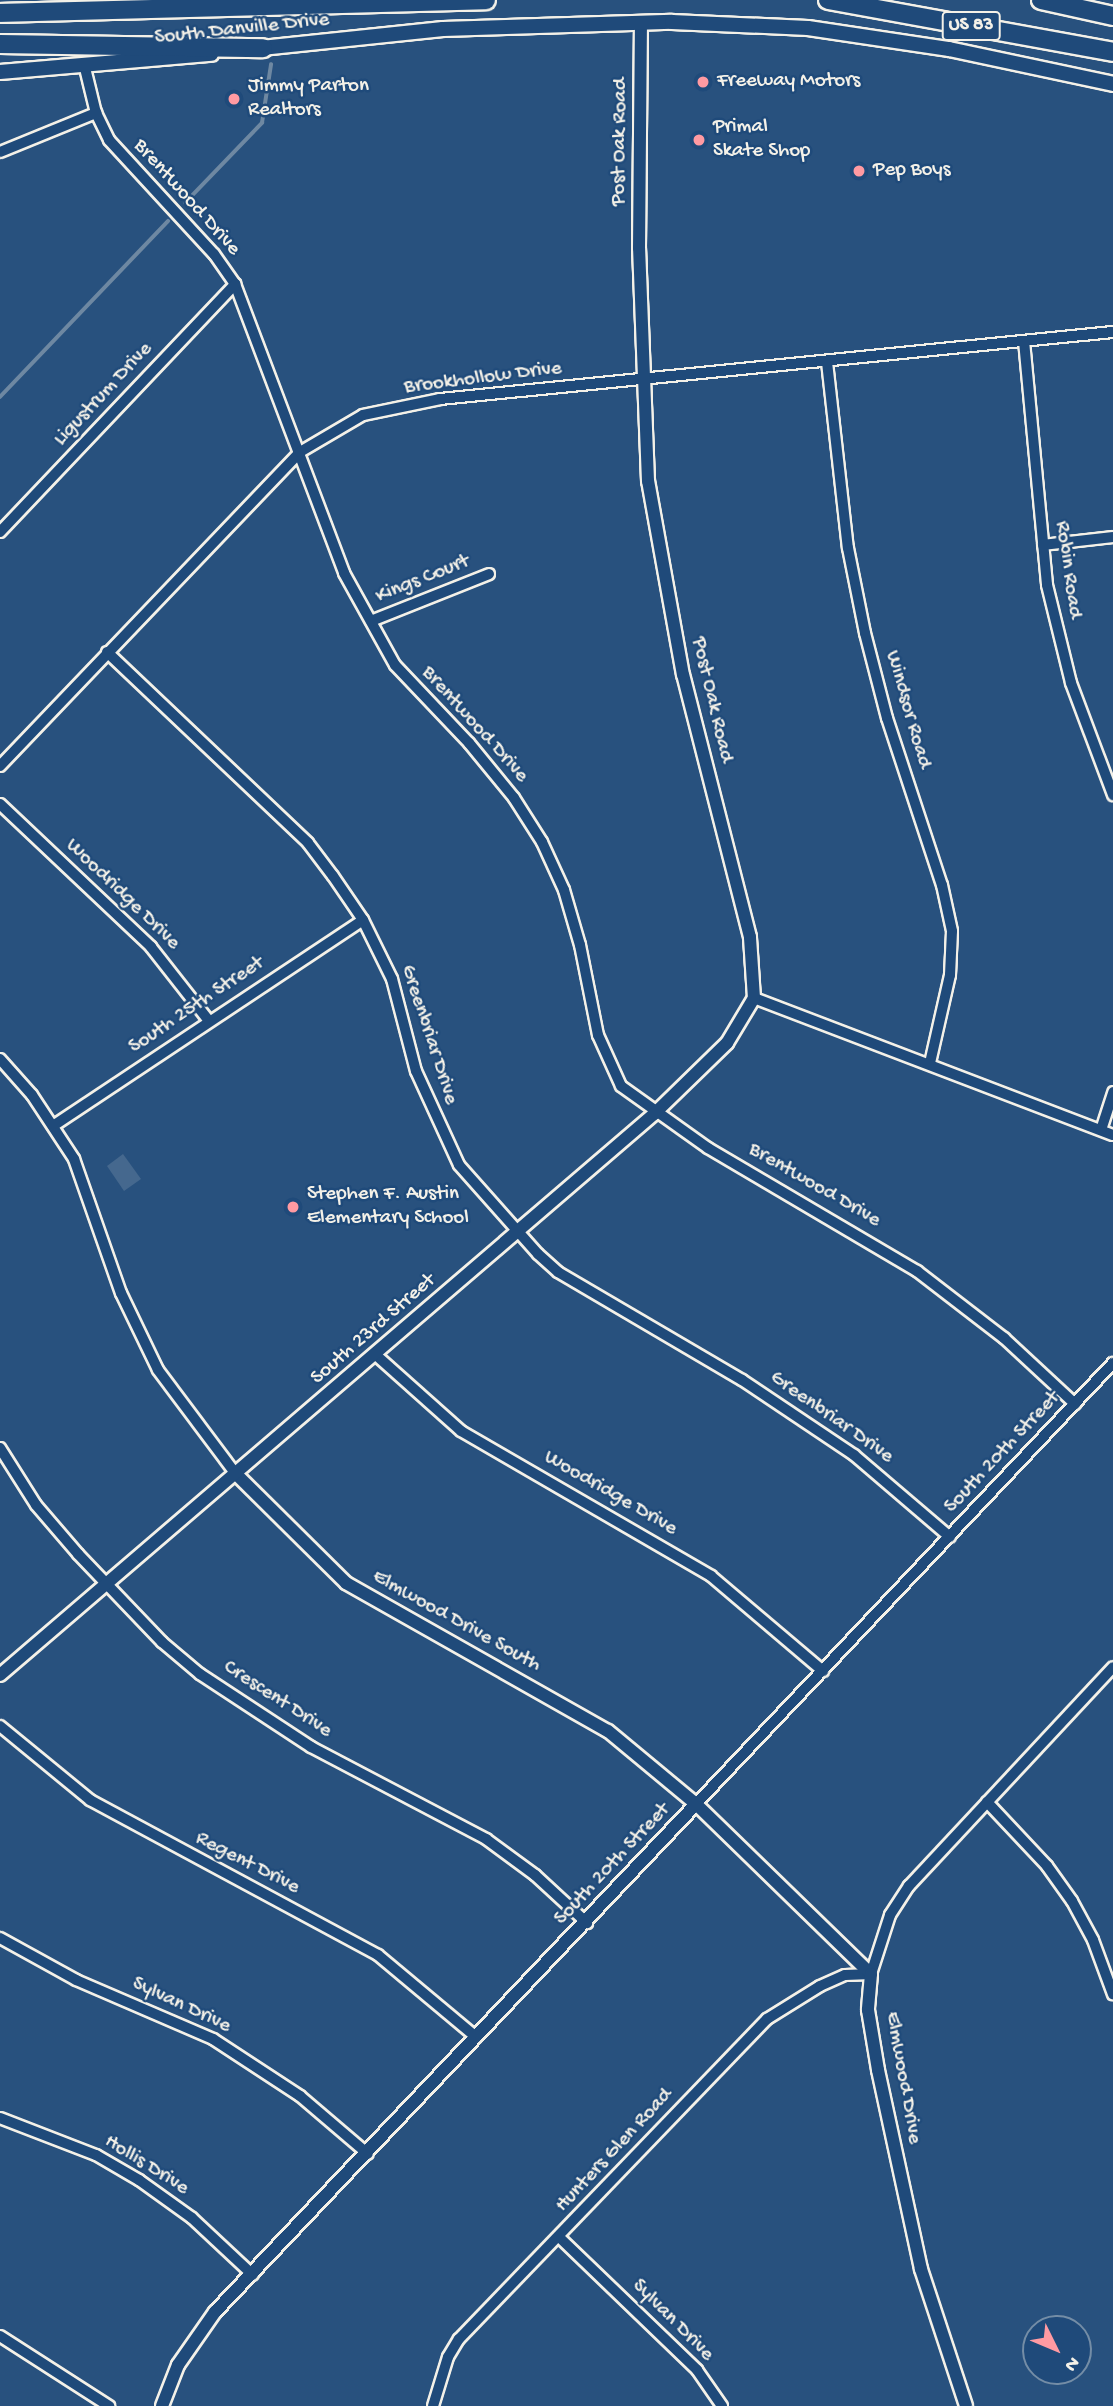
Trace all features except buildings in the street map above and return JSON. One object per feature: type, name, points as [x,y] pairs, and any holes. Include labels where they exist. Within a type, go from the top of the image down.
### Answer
[{"type":"highway","points":[[0,13],[486,0]]},
{"type":"highway","name":"US 83","points":[[828,0],[1113,52]]},
{"type":"highway","points":[[1041,0],[1113,16]]},
{"type":"highway","points":[[0,44],[262,48]]},
{"type":"main road","name":"South Danville Drive","points":[[0,72],[85,68],[443,29],[641,25],[808,28],[949,49],[1113,84]]},
{"type":"street","name":"Post Oak Road","points":[[641,25],[643,382],[648,481],[683,675],[750,936],[754,998]]},
{"type":"street","name":"Brentwood Drive","points":[[85,68],[96,113],[124,159],[214,254],[235,284],[344,573],[395,665],[469,743],[514,798],[542,842],[567,901],[606,1056],[621,1086],[654,1114],[917,1271],[1004,1338],[1075,1404]]},
{"type":"street","points":[[0,152],[96,113]]},
{"type":"street","name":"Ligustrum Drive","points":[[0,532],[235,284]]},
{"type":"street","name":"Brookhollow Drive","points":[[0,766],[300,452],[363,415],[440,399],[643,382],[1113,332]]},
{"type":"street","name":"Robin Road","points":[[1024,341],[1043,545],[1057,633],[1113,795]]},
{"type":"street","name":"Windsor Road","points":[[827,362],[848,548],[865,633],[887,718],[942,885],[952,931],[950,975],[930,1063]]},
{"type":"street","points":[[1043,545],[1113,537]]},
{"type":"street","name":"Kings Court","points":[[371,621],[489,574]]},
{"type":"street","name":"Greenbriar Drive","points":[[107,652],[308,843],[363,920],[392,979],[416,1071],[436,1122],[459,1165],[517,1232],[558,1272],[742,1380],[855,1455],[950,1537]]},
{"type":"street","name":"Woodridge Drive","points":[[0,804],[151,947],[209,1021]]},
{"type":"street","name":"South 25th Street","points":[[53,1126],[363,920]]},
{"type":"street","points":[[754,998],[1113,1135]]},
{"type":"street","name":"South 23rd Street","points":[[0,1675],[654,1114],[727,1043],[754,998]]},
{"type":"street","name":"Elmwood Drive South","points":[[0,1059],[53,1126],[88,1190],[136,1331],[174,1397],[235,1473],[346,1583],[426,1632],[582,1713],[696,1804],[871,1974]]},
{"type":"street","points":[[1101,1130],[1113,1092]]},
{"type":"street","name":"Woodridge Drive","points":[[376,1355],[461,1431],[710,1576],[823,1671]]},
{"type":"street","name":"South 20th Street","points":[[162,2406],[195,2338],[1113,1363]]},
{"type":"street","name":"Crescent Drive","points":[[0,1448],[36,1505],[104,1584],[162,1642],[232,1696],[311,1747],[486,1839],[587,1923]]},
{"type":"street","name":"Elmwood Drive","points":[[966,2406],[921,2269],[878,2070],[868,2010],[871,1974],[890,1915],[909,1886],[1113,1667]]},
{"type":"street","name":"Regent Drive","points":[[0,1726],[90,1800],[378,1955],[476,2038]]},
{"type":"street","points":[[988,1802],[1046,1866],[1072,1901],[1093,1940],[1113,1994]]},
{"type":"street","name":"Sylvan Drive","points":[[0,1938],[76,1980],[213,2039],[300,2096],[368,2154]]},
{"type":"street","name":"Hunters Glen Road","points":[[433,2406],[448,2357],[459,2339],[767,2019],[820,1986],[845,1975],[871,1974]]},
{"type":"street","name":"Hollis Drive","points":[[0,2118],[96,2155],[139,2180],[192,2218],[253,2275]]},
{"type":"street","name":"Sylvan Drive","points":[[559,2238],[697,2370],[722,2406]]},
{"type":"street","points":[[0,2336],[109,2406]]},
{"type":"shaded area","points":[[123,1154],[141,1179],[124,1191],[107,1166]]},
{"type":"waterway","points":[[185,203],[262,123],[271,65]]},
{"type":"waterway","points":[[0,397],[168,221]]},
{"type":"place","name":"Freeway Motors","points":[[703,82]]},
{"type":"place","name":"Jimmy Parton Realtors","points":[[234,99]]},
{"type":"place","name":"Primal Skate Shop","points":[[699,140]]},
{"type":"place","name":"Pep Boys","points":[[859,171]]},
{"type":"place","name":"Stephen F. Austin Elementary School","points":[[293,1207]]}]
